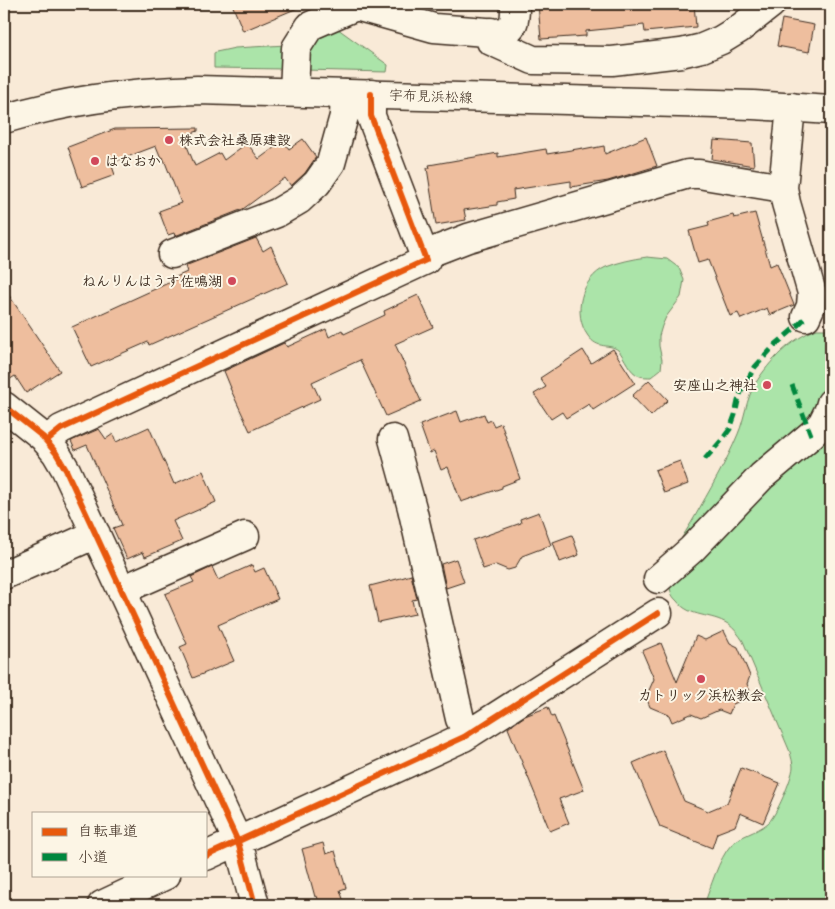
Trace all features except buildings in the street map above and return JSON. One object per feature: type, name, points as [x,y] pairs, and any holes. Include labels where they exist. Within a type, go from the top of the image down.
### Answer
[{"type":"street","points":[[294,92],[296,48],[310,26],[356,6],[434,28],[499,33],[506,31],[512,26],[515,19],[515,4]]},
{"type":"street","points":[[491,32],[491,41],[534,60],[612,61],[681,53],[702,48],[721,40],[739,29],[771,4]]},
{"type":"street","name":"宇布見浜松線","points":[[4,119],[89,99],[161,91],[198,90],[734,104],[831,110]]},
{"type":"street","points":[[172,254],[277,213],[299,200],[316,183],[330,162],[344,116],[345,94]]},
{"type":"street","points":[[46,441],[61,429],[426,260],[371,116],[371,94]]},
{"type":"street","points":[[791,107],[783,188],[812,293],[811,306],[806,317]]},
{"type":"street","points":[[424,255],[468,238],[688,174],[783,188]]},
{"type":"street","points":[[658,579],[692,549],[762,476],[822,424],[831,403]]},
{"type":"street","points":[[4,406],[46,441],[66,470],[238,842],[255,905]]},
{"type":"street","points":[[393,439],[412,508],[460,719],[469,734]]},
{"type":"street","points":[[4,575],[96,534]]},
{"type":"street","points":[[122,590],[245,536]]},
{"type":"street","points":[[208,855],[469,734],[658,614]]},
{"type":"street","points":[[102,905],[164,876]]},
{"type":"green space","points":[[334,26],[388,65],[387,72],[304,70],[305,51],[316,34]]},
{"type":"green space","points":[[286,45],[285,69],[214,68],[214,53],[216,52],[235,48]]},
{"type":"green space","points":[[647,257],[667,259],[679,268],[684,280],[681,297],[666,317],[659,336],[662,360],[661,369],[651,377],[640,376],[633,372],[621,353],[615,348],[600,345],[592,340],[583,327],[580,307],[585,288],[597,272],[616,264]]},
{"type":"green space","points":[[817,329],[827,329],[831,333],[831,905],[704,905],[719,865],[731,845],[768,823],[771,819],[787,788],[793,765],[790,752],[743,641],[728,624],[715,618],[694,613],[682,606],[671,593],[669,582],[670,569],[678,545],[733,445],[755,384],[782,351],[798,338]]},
{"type":"marked path","points":[[705,459],[730,429],[742,389],[755,367],[775,345],[806,317]]},
{"type":"marked path","points":[[792,385],[811,435]]},
{"type":"cycle path","points":[[46,441],[61,429],[426,260],[371,116],[371,94]]},
{"type":"cycle path","points":[[4,406],[43,437],[56,453],[66,470],[238,842],[255,905]]},
{"type":"cycle path","points":[[208,855],[464,737],[658,613]]},
{"type":"place","name":"株式会社桑原建設","points":[[169,140]]},
{"type":"place","name":"はなおか","points":[[95,161]]},
{"type":"place","name":"ねんりんはうす佐鳴湖","points":[[232,281]]},
{"type":"place","name":"安座山之神社","points":[[767,385]]},
{"type":"place","name":"カトリック浜松教会","points":[[701,679]]}]
